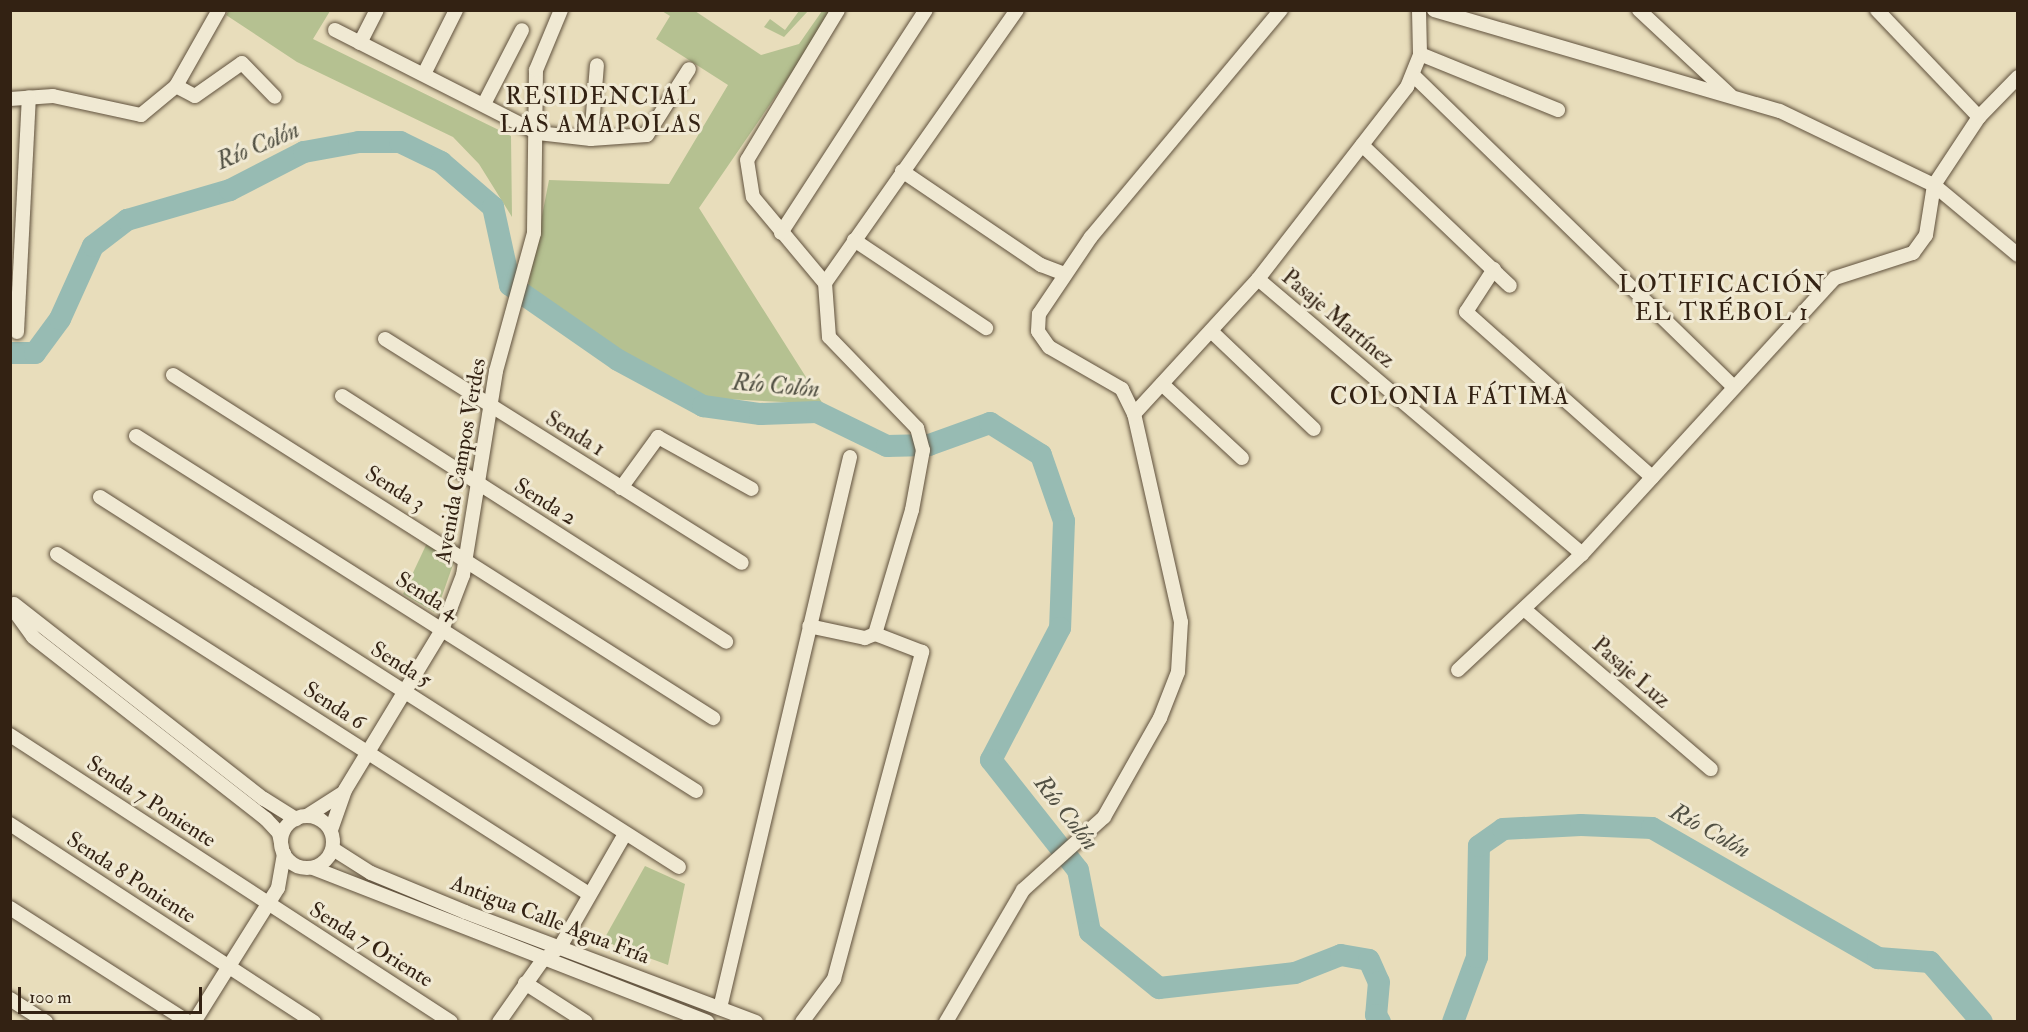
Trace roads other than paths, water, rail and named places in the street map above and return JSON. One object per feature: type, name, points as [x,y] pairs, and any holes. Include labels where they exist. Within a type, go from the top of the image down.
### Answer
[{"type":"street","points":[[10,99],[53,96],[128,116],[153,110],[176,86],[219,10]]},
{"type":"street","points":[[360,43],[377,10]]},
{"type":"street","points":[[424,74],[456,10]]},
{"type":"street","name":"Avenida Campos Verdes","points":[[331,830],[345,790],[442,630],[466,558],[475,482],[486,454],[492,406],[528,260],[538,133],[536,70],[561,10]]},
{"type":"street","points":[[838,10],[747,160],[753,196],[781,233],[825,283],[829,337],[917,428],[923,450],[912,510],[874,634]]},
{"type":"street","points":[[781,233],[926,10]]},
{"type":"street","points":[[825,283],[1017,10]]},
{"type":"street","points":[[946,1022],[1023,890],[1050,861],[1104,817],[1160,718],[1178,672],[1181,622],[1134,414],[1122,389],[1048,347],[1038,331],[1039,314],[1065,274],[1281,10]]},
{"type":"street","points":[[1134,414],[1258,279],[1414,76],[1420,54],[1419,10]]},
{"type":"street","points":[[1434,10],[1780,111],[1934,185],[2018,255]]},
{"type":"street","points":[[1639,10],[1732,97]]},
{"type":"street","points":[[1877,10],[1979,117]]},
{"type":"street","points":[[335,30],[538,133],[591,140],[648,135],[689,69]]},
{"type":"street","points":[[484,104],[522,30]]},
{"type":"street","points":[[1420,54],[1558,110]]},
{"type":"street","points":[[176,86],[195,96],[242,63],[275,97]]},
{"type":"street","points":[[591,140],[597,65]]},
{"type":"street","points":[[1414,76],[1734,387]]},
{"type":"street","points":[[1458,670],[1582,554],[1835,278],[1913,253],[1926,234],[1934,185],[1979,117],[2018,77]]},
{"type":"street","points":[[17,332],[17,242],[25,191],[29,97]]},
{"type":"street","points":[[1362,145],[1510,286]]},
{"type":"street","points":[[902,171],[1041,265],[1065,274]]},
{"type":"street","points":[[10,190],[25,191]]},
{"type":"street","points":[[854,240],[986,328]]},
{"type":"street","points":[[1494,269],[1466,312],[1652,477]]},
{"type":"street","name":"Pasaje Martínez","points":[[1258,279],[1582,554]]},
{"type":"street","points":[[1211,331],[1314,429]]},
{"type":"street","name":"Senda 1","points":[[385,339],[742,563]]},
{"type":"street","name":"Senda 3","points":[[174,375],[466,558],[713,718]]},
{"type":"street","points":[[1162,384],[1242,458]]},
{"type":"street","name":"Senda 2","points":[[342,396],[726,642]]},
{"type":"street","name":"Senda 4","points":[[136,436],[696,791]]},
{"type":"street","points":[[621,488],[658,437],[752,489]]},
{"type":"street","points":[[720,1008],[850,457]]},
{"type":"street","name":"Senda 5","points":[[100,497],[680,867]]},
{"type":"street","name":"Senda 6","points":[[57,554],[589,894]]},
{"type":"street","points":[[10,603],[302,817],[331,830],[333,849],[310,868],[278,888],[194,1022]]},
{"type":"street","points":[[10,603],[33,637],[266,819],[279,833],[283,851],[310,868]]},
{"type":"street","name":"Pasaje Luz","points":[[1524,609],[1711,769]]},
{"type":"street","points":[[802,1022],[834,979],[922,652],[874,634],[858,637],[809,626]]},
{"type":"street","name":"Senda 7 Poniente","points":[[10,735],[267,904]]},
{"type":"street","name":"Avenida Campos Verdes","points":[[302,817],[345,790]]},
{"type":"street","points":[[278,888],[286,828],[302,817]]},
{"type":"street","name":"Senda 8 Poniente","points":[[10,824],[314,1022]]},
{"type":"street","points":[[499,1022],[542,961],[560,947],[625,834]]},
{"type":"street","name":"Antigua Calle Agua Fría","points":[[333,849],[370,873],[756,1022]]},
{"type":"street","name":"Antigua Calle Agua Fría","points":[[310,868],[542,961],[707,1022]]},
{"type":"street","name":"Senda 7 Oriente","points":[[267,904],[451,1022]]},
{"type":"street","points":[[10,908],[188,1022]]},
{"type":"street","points":[[525,983],[586,1022]]},
{"type":"street","points":[[10,999],[46,1022]]},
{"type":"waterway","name":"Río Colón","points":[[10,353],[35,353],[60,319],[93,246],[127,220],[230,190],[304,152],[359,142],[400,142],[441,162],[493,207],[510,285],[618,360],[703,406],[760,414],[817,412],[887,446],[929,445],[990,423],[1041,455],[1064,521],[1060,628],[991,760],[1078,870],[1090,932],[1159,988],[1295,973],[1341,955],[1369,960],[1379,982],[1376,1015],[1380,1022]]},
{"type":"waterway","name":"Río Colón","points":[[1453,1022],[1477,957],[1479,846],[1503,829],[1581,825],[1652,828],[1878,958],[1930,962],[1982,1022]]},
{"type":"district","name":"RESIDENCIAL LAS AMAPOLAS","points":[[601,111]]},
{"type":"district","name":"LOTIFICACIÓN EL TRÉBOL 1","points":[[1722,299]]},
{"type":"district","name":"COLONIA FÁTIMA","points":[[1450,397]]}]
